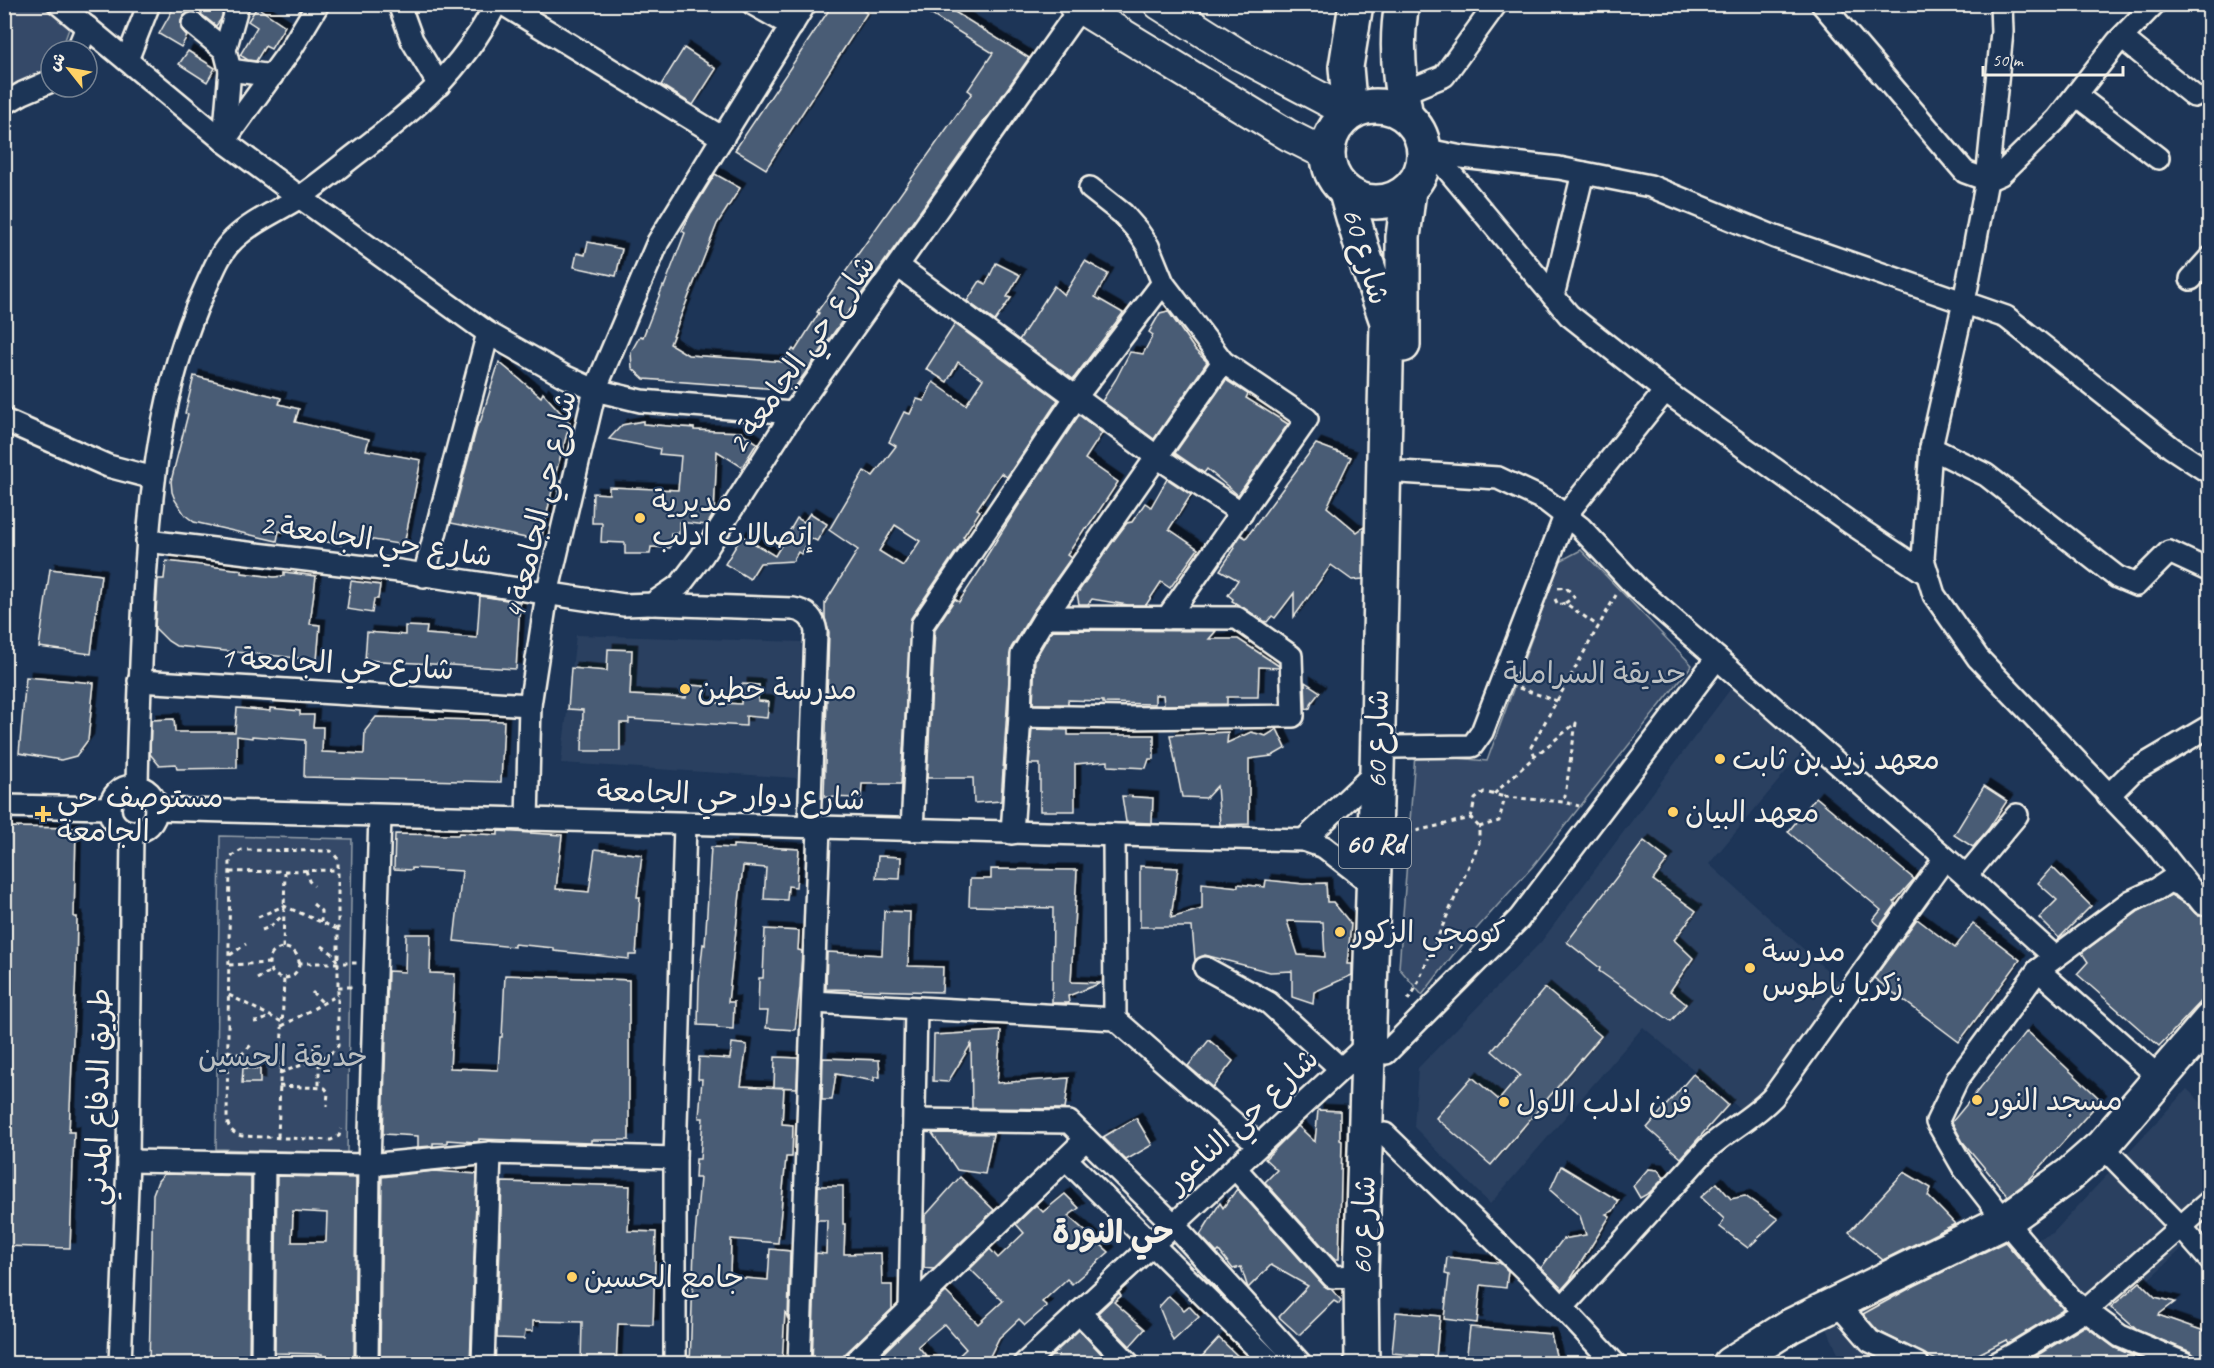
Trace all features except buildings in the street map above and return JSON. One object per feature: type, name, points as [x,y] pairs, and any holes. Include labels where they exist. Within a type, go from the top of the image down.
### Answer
[{"type":"main road","points":[[1160,4],[1238,54],[1350,113]]},
{"type":"main road","points":[[1077,7],[1288,135],[1328,155]]},
{"type":"main road","points":[[1350,113],[1346,67],[1354,15],[1400,17],[1414,122],[1424,144],[1424,160],[1419,177],[1409,190],[1395,199],[1378,203],[1361,201],[1346,193],[1335,180],[1328,165],[1328,146],[1334,130],[1350,113],[1359,108],[1376,105],[1391,108],[1414,122]]},
{"type":"main road","name":"شارع 60","points":[[1379,1364],[1378,1281],[1385,1134],[1373,885],[1385,759],[1400,472],[1404,326],[1403,237],[1409,190]]},
{"type":"main road","name":"شارع 60","points":[[1346,193],[1387,322],[1385,759],[1391,837],[1380,1044],[1361,1276],[1362,1364]]},
{"type":"main road","points":[[1730,1364],[1790,1326],[2005,1221],[2069,1175],[2102,1146],[2210,1020]]},
{"type":"street","points":[[59,4],[224,141],[300,197],[488,333],[564,376],[595,390],[641,401],[792,413]]},
{"type":"street","points":[[127,60],[149,4]]},
{"type":"street","points":[[224,141],[228,60],[238,4]]},
{"type":"street","points":[[224,141],[291,49],[318,4]]},
{"type":"street","points":[[399,4],[412,40],[439,85]]},
{"type":"street","points":[[137,786],[139,681],[147,541],[154,478],[171,384],[192,319],[223,251],[245,229],[300,197],[414,110],[439,85],[482,31],[496,4]]},
{"type":"street","points":[[503,4],[723,138]]},
{"type":"street","points":[[753,4],[792,26]]},
{"type":"street","name":"شارع حي الجامعة 4","points":[[527,820],[530,705],[547,594],[595,390],[658,242],[805,4]]},
{"type":"street","points":[[1414,122],[1496,4]]},
{"type":"street","points":[[1822,4],[1965,172],[1987,180],[2001,174],[2057,118],[2122,38],[2154,4]]},
{"type":"street","points":[[2001,4],[2002,32],[1987,180],[1964,302],[1931,448],[1923,559],[1934,595],[1978,658],[2153,841],[2206,906]]},
{"type":"street","name":"شارع حي الجامعة 2","points":[[147,541],[424,576],[624,605],[652,604],[680,585],[702,556],[792,413],[898,266],[1077,7]]},
{"type":"street","points":[[193,24],[228,60],[272,76]]},
{"type":"street","points":[[82,39],[87,27]]},
{"type":"street","points":[[2122,38],[2194,96]]},
{"type":"street","points":[[4,104],[39,86]]},
{"type":"street","points":[[2076,95],[2158,158]]},
{"type":"street","points":[[1414,122],[1462,157],[1583,173],[1650,186],[1775,237],[2006,317],[2172,448],[2210,473]]},
{"type":"street","points":[[1414,122],[1569,315],[1665,391],[1849,522],[1928,574]]},
{"type":"street","points":[[1553,296],[1583,173]]},
{"type":"street","points":[[1090,188],[1123,214],[1137,230],[1152,255],[1163,283],[1223,362],[1307,419],[1167,618]]},
{"type":"street","points":[[2191,279],[2210,258]]},
{"type":"street","points":[[898,266],[1157,457],[1242,513]]},
{"type":"street","points":[[912,830],[922,625],[1076,397],[1163,283]]},
{"type":"street","points":[[424,576],[488,333]]},
{"type":"street","points":[[1012,833],[1022,655],[1045,617],[1223,362]]},
{"type":"street","points":[[1304,840],[1385,759],[1472,746],[1477,742],[1565,516],[1665,391]]},
{"type":"street","points":[[4,420],[108,466],[154,478]]},
{"type":"street","points":[[1931,448],[1986,475],[2118,577],[2136,585],[2169,552],[2210,571]]},
{"type":"street","points":[[1400,472],[1498,478],[1545,500],[1580,527],[1626,577],[1966,876],[2046,963],[2160,1078]]},
{"type":"street","points":[[652,604],[800,610],[811,618],[816,632],[813,1002],[799,1364]]},
{"type":"street","points":[[1020,716],[1122,718],[1293,716],[1291,656],[1237,618],[1045,617]]},
{"type":"street","name":"شارع حي الناعور","points":[[1024,1364],[1341,1069],[1380,1044],[1519,919],[1717,658]]},
{"type":"street","name":"شارع حي الجامعة 1","points":[[139,681],[530,705]]},
{"type":"street","points":[[2108,796],[2132,772],[2210,726]]},
{"type":"street","points":[[137,786],[147,791],[154,799],[156,809],[154,819],[149,826],[132,832],[116,825],[111,817],[110,808],[112,799],[118,792],[127,787],[137,786]]},
{"type":"street","points":[[4,806],[110,808]]},
{"type":"street","name":"شارع دوار حي الجامعة","points":[[156,809],[1304,840],[1324,847],[1373,885]]},
{"type":"street","points":[[1966,876],[2017,814]]},
{"type":"street","points":[[367,1364],[369,1165],[380,816]]},
{"type":"street","points":[[675,1364],[675,1158],[685,824]]},
{"type":"street","name":"طريق الدفاع المدني","points":[[120,1364],[128,1161],[132,832]]},
{"type":"street","points":[[1114,835],[1115,1019]]},
{"type":"street","points":[[1563,1307],[1707,1149],[1753,1116],[1773,1098],[1945,858]]},
{"type":"street","points":[[2186,1364],[2120,1336],[2073,1300],[2005,1221],[1963,1167],[1937,1122],[1957,1080],[2046,963],[2131,901],[2169,881],[2182,886],[2206,906]]},
{"type":"street","points":[[1205,968],[1269,1002],[1341,1069]]},
{"type":"street","points":[[813,1002],[1115,1019],[1259,1145]]},
{"type":"street","points":[[910,1309],[916,1009]]},
{"type":"street","points":[[915,1120],[1069,1122],[1173,1224],[1300,1364]]},
{"type":"street","points":[[1385,1134],[1563,1307],[1615,1364]]},
{"type":"street","points":[[853,1364],[1086,1139]]},
{"type":"street","points":[[2102,1146],[2210,1260]]},
{"type":"street","points":[[128,1161],[369,1165],[490,1153],[675,1158]]},
{"type":"street","points":[[483,1364],[490,1153]]},
{"type":"street","points":[[1066,1159],[1275,1364]]},
{"type":"street","points":[[262,1364],[264,1164]]},
{"type":"street","points":[[1235,1168],[1333,1277],[1361,1276]]},
{"type":"street","points":[[1995,1364],[2086,1310],[2210,1201]]},
{"type":"street","points":[[1837,1303],[1870,1341],[1918,1364]]},
{"type":"street","points":[[1079,1312],[1129,1364]]},
{"type":"path","points":[[1535,756],[1531,747],[1626,577]]},
{"type":"path","points":[[1559,587],[1566,587],[1574,597],[1564,603],[1558,605],[1553,596],[1559,587]]},
{"type":"path","points":[[1564,603],[1598,626]]},
{"type":"path","points":[[1516,687],[1557,700]]},
{"type":"path","points":[[1494,794],[1535,756],[1576,723],[1564,802]]},
{"type":"path","points":[[1471,818],[1475,799],[1484,792],[1505,797],[1564,802],[1579,806],[1597,816]]},
{"type":"path","points":[[1479,827],[1499,821],[1505,797]]},
{"type":"path","points":[[1391,837],[1471,818]]},
{"type":"path","points":[[1380,1044],[1414,991],[1479,843],[1479,827],[1471,818]]},
{"type":"path","points":[[280,1073],[333,1053],[338,1046],[338,870],[337,856],[331,851],[242,850],[233,855],[230,860],[227,1119],[229,1128],[242,1136],[331,1140],[339,1136],[341,1129]]},
{"type":"path","points":[[306,870],[310,883],[314,886]]},
{"type":"path","points":[[230,872],[338,870]]},
{"type":"path","points":[[283,948],[285,871]]},
{"type":"path","points":[[314,904],[321,911],[321,922]]},
{"type":"path","points":[[258,918],[284,906],[337,929]]},
{"type":"path","points":[[262,930],[270,927],[284,915]]},
{"type":"path","points":[[229,956],[246,944]]},
{"type":"path","points":[[322,946],[332,953],[338,963]]},
{"type":"path","points":[[283,948],[296,954],[298,963],[292,974],[284,977],[275,975],[269,963],[274,951],[283,948]]},
{"type":"path","points":[[229,965],[269,963]]},
{"type":"path","points":[[298,963],[375,963]]},
{"type":"path","points":[[257,979],[271,971]]},
{"type":"path","points":[[278,1137],[284,977]]},
{"type":"path","points":[[312,992],[323,1003]]},
{"type":"path","points":[[282,1024],[338,994]]},
{"type":"path","points":[[228,995],[271,1016],[282,1024]]},
{"type":"path","points":[[254,1022],[271,1016]]},
{"type":"path","points":[[241,1055],[253,1043]]},
{"type":"path","points":[[313,1047],[319,1054],[319,1088]]},
{"type":"path","points":[[228,1052],[280,1067]]},
{"type":"path","points":[[279,1086],[327,1090],[327,1106]]},
{"type":"shaded area","name":"مدرسة حطين","points":[[576,635],[802,642],[797,778],[561,763]]},
{"type":"shaded area","points":[[1732,687],[1804,750],[1709,864],[1840,982],[1745,1113],[1643,1027],[1490,1204],[1414,1127],[1418,1068],[1541,942]]},
{"type":"shaded area","points":[[2187,1089],[2209,1110],[2209,1224],[2117,1308],[2082,1329],[2035,1363],[1842,1363],[1826,1326],[2053,1233]]},
{"type":"green space","points":[[5,5],[40,5],[70,26],[65,39],[39,39],[39,75],[5,93]]},
{"type":"green space","name":"حديقة السراملة","points":[[1581,550],[1692,665],[1533,866],[1453,955],[1422,995],[1399,968],[1415,754],[1487,761],[1560,561]]},
{"type":"green space","name":"حديقة الحسين","points":[[220,836],[352,839],[347,1153],[216,1149]]},
{"type":"place","name":"مديرية إتصالات ادلب","points":[[640,518]]},
{"type":"place","name":"مدرسة حطين","points":[[685,689]]},
{"type":"place","name":"معهد زيد بن ثابت","points":[[1720,759]]},
{"type":"place","name":"معهد البيان","points":[[1673,812]]},
{"type":"place","name":"مستوصف حي الجامعة","points":[[43,814]]},
{"type":"place","name":"كومجي الزكور","points":[[1340,932]]},
{"type":"place","name":"مدرسة زكريا باطوس","points":[[1750,968]]},
{"type":"place","name":"مسجد النور","points":[[1977,1100]]},
{"type":"place","name":"فرن ادلب الاول","points":[[1504,1102]]},
{"type":"place","name":"جامع الحسين","points":[[572,1277]]},
{"type":"district","name":"حي النورة","points":[[1113,1232]]}]
